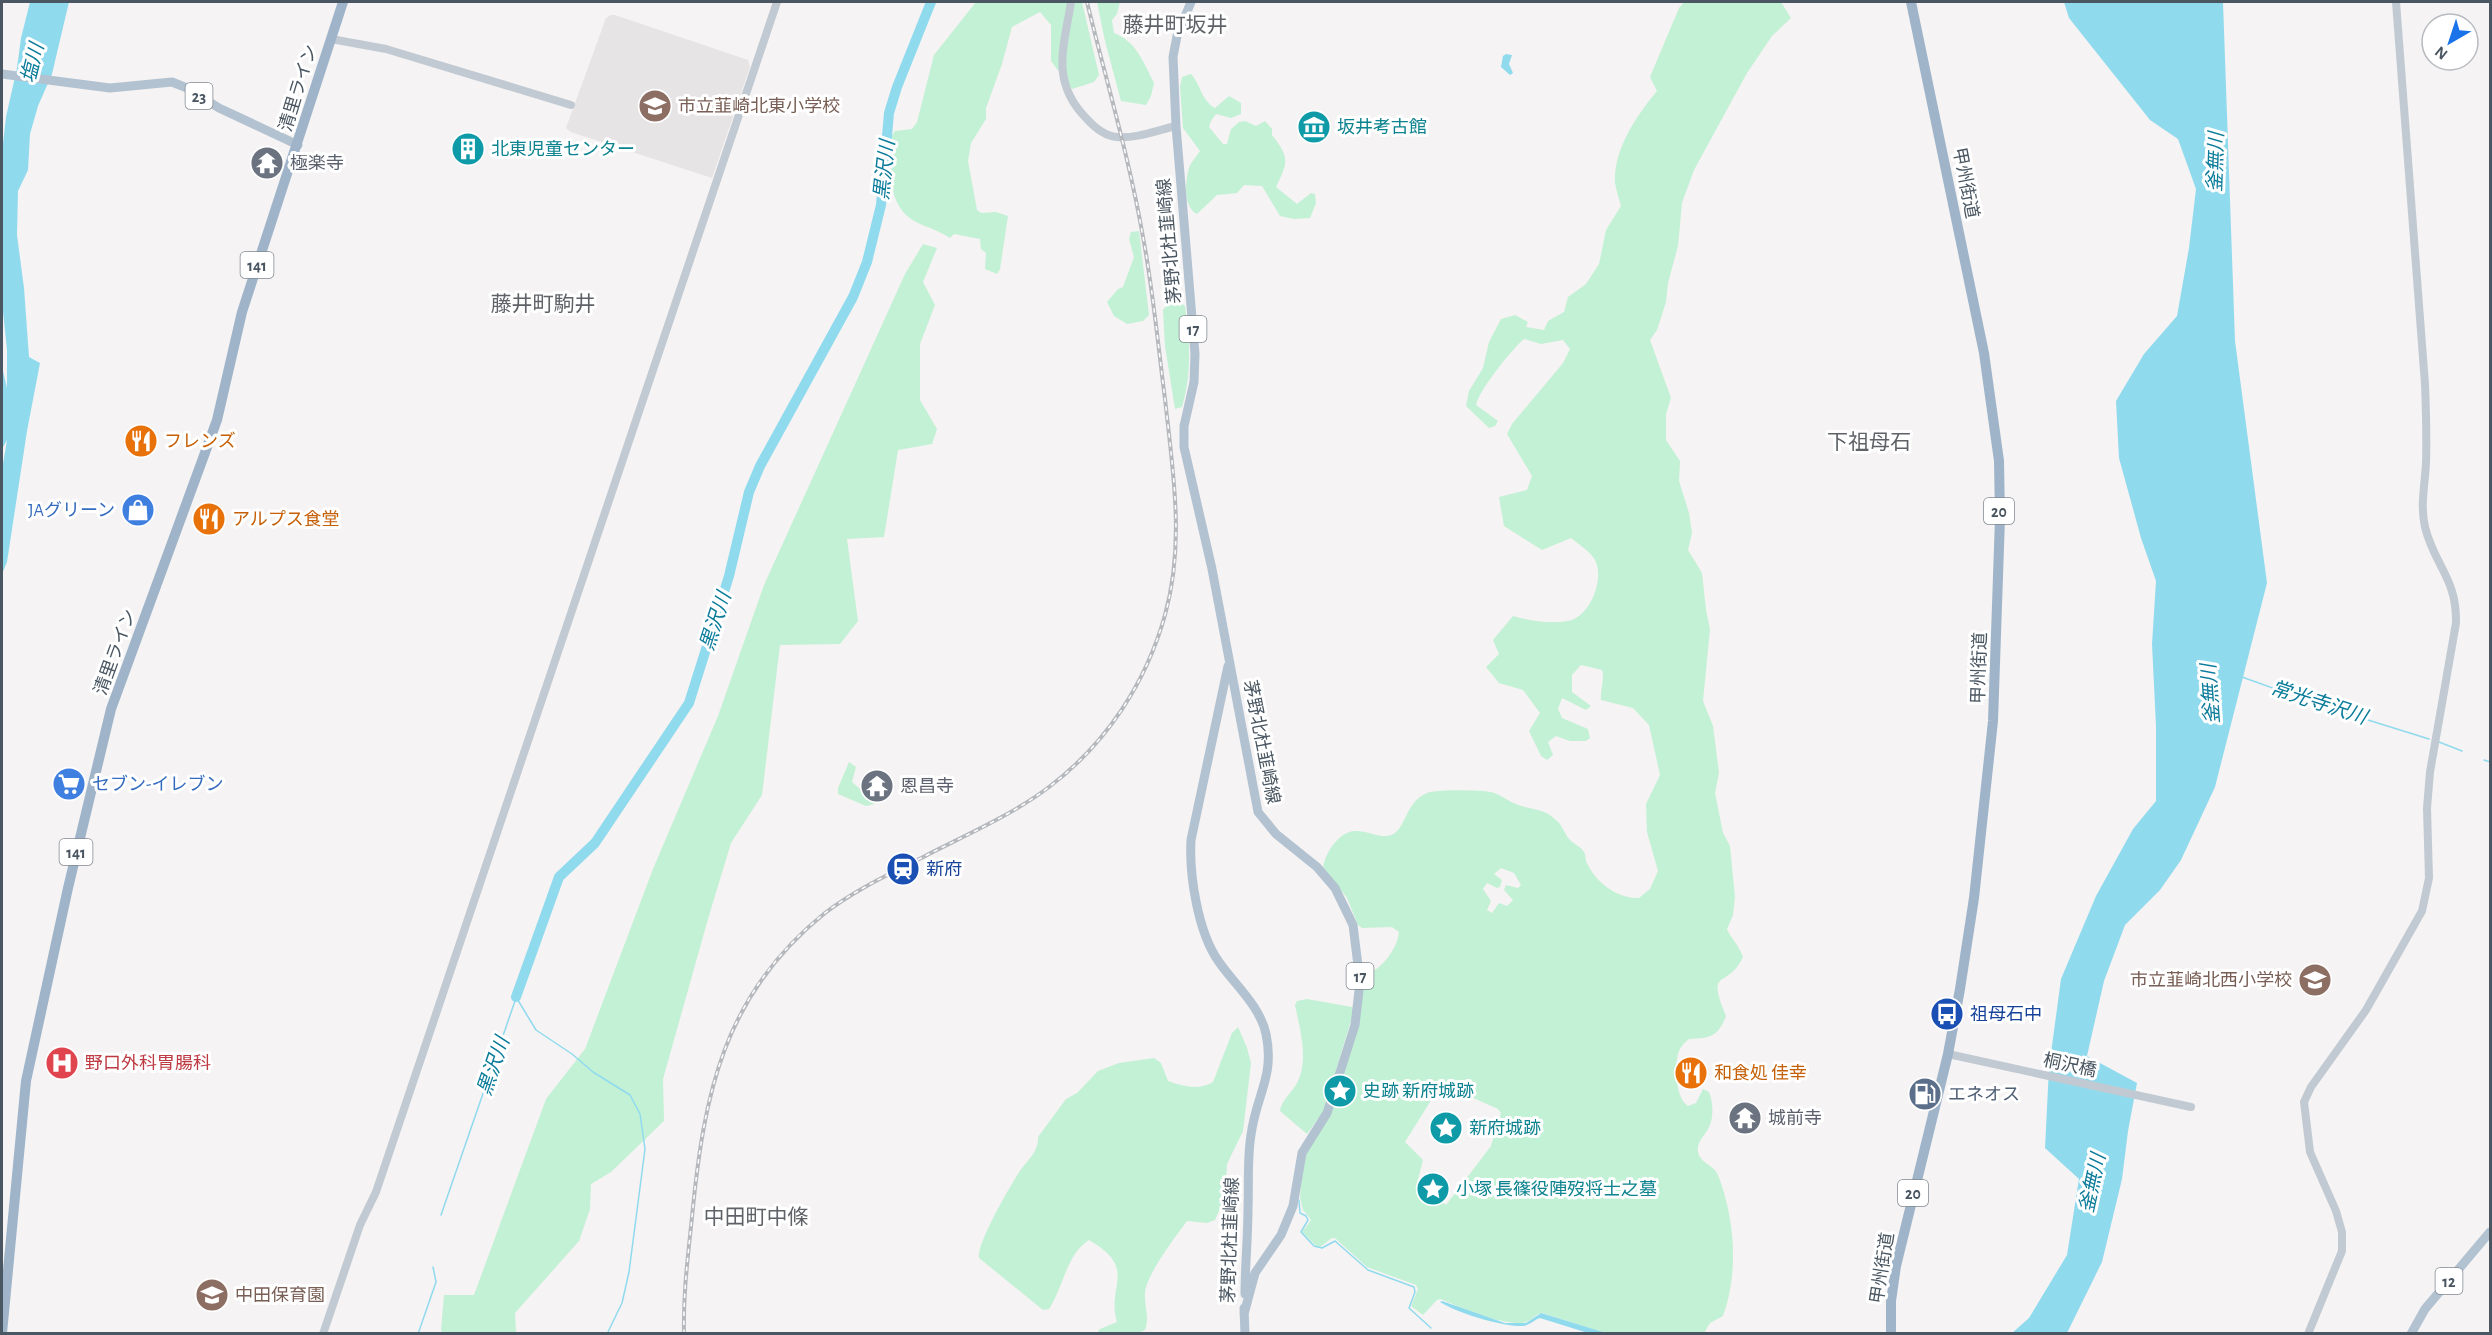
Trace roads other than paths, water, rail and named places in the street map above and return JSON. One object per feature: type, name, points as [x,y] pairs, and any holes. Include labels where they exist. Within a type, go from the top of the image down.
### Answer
[{"type":"highway","name":"清里ライン","points":[[2,1333],[26,1081],[60,920],[111,709],[217,420],[236,332],[343,2]]},
{"type":"highway","name":"甲州街道","points":[[1891,1334],[1896,1266],[1950,1055],[1974,898],[1993,721],[2000,518],[1999,461],[1984,353],[1911,2]]},
{"type":"main road","name":"茅野北杜韮崎線","points":[[1191,2],[1174,46],[1176,126],[1195,354],[1194,382],[1184,426],[1184,447],[1229,654],[1258,812],[1276,834],[1317,867],[1335,888],[1353,925],[1360,982],[1355,1025],[1327,1113],[1302,1153],[1293,1206],[1281,1234],[1255,1273],[1244,1314]]},
{"type":"main road","name":"23","points":[[2,74],[110,88],[155,82],[176,83],[213,105],[298,145]]},
{"type":"main road","name":"茅野北杜韮崎線","points":[[1229,654],[1227,674],[1191,840],[1190,860],[1209,944],[1217,960],[1259,1015],[1268,1051],[1269,1069],[1250,1136],[1245,1334]]},
{"type":"main road","name":"12","points":[[2411,1334],[2425,1308],[2490,1232]]},
{"type":"street","points":[[323,1334],[360,1225],[376,1192],[777,2]]},
{"type":"street","points":[[1071,2],[1064,49],[1064,84],[1071,99],[1093,125],[1101,132],[1117,137],[1176,126]]},
{"type":"street","points":[[2308,1334],[2342,1251],[2342,1232],[2336,1211],[2310,1152],[2304,1102],[2366,1010],[2421,911],[2429,878],[2427,808],[2430,772],[2456,623],[2456,602],[2451,585],[2432,545],[2423,516],[2427,433],[2425,384],[2396,2]]},
{"type":"street","points":[[331,39],[387,48],[571,105]]},
{"type":"street","name":"桐沢橋","points":[[1950,1055],[2191,1107]]},
{"type":"water","name":"塩川","points":[[30,2],[69,2],[52,74],[38,106],[30,134],[28,170],[18,191],[17,235],[29,357],[40,363],[7,562],[2,574],[2,470],[7,440],[2,449],[2,367],[7,388],[7,350],[2,302],[2,152],[6,117]]},
{"type":"water","name":"釜無川","points":[[2064,2],[2223,2],[2235,341],[2267,583],[2215,787],[2181,860],[2160,890],[2125,925],[2104,981],[2087,1056],[2137,1083],[2122,1179],[2102,1262],[2067,1333],[2011,1334],[2029,1318],[2067,1255],[2079,1179],[2045,1148],[2049,1068],[2061,979],[2096,896],[2133,829],[2156,801],[2156,726],[2152,644],[2156,581],[2141,538],[2119,458],[2116,401],[2144,354],[2177,316],[2189,248],[2196,189],[2178,139],[2150,120],[2069,18]]},
{"type":"water","points":[[1512,55],[1509,64],[1513,73],[1510,75],[1501,67],[1503,56]]},
{"type":"water","points":[[1440,1302],[1505,1323],[1526,1323],[1541,1313],[1606,1333],[1588,1333],[1540,1318],[1528,1325],[1514,1326],[1457,1311]]},
{"type":"waterway","name":"黒沢川","points":[[516,997],[559,877],[595,843],[689,703],[729,576],[749,492],[760,466],[853,297],[867,262],[881,205],[889,113],[931,2]]},
{"type":"waterway","name":"常光寺沢川","points":[[2242,677],[2323,706],[2429,739]]},
{"type":"waterway","name":"常光寺沢川","points":[[2439,742],[2462,751]]},
{"type":"waterway","name":"常光寺沢川","points":[[2484,760],[2490,762]]},
{"type":"waterway","points":[[516,997],[536,1030],[572,1054],[593,1072],[630,1095],[640,1114],[645,1149],[629,1272],[622,1303],[607,1334]]},
{"type":"waterway","name":"黒沢川","points":[[441,1215],[516,998]]},
{"type":"waterway","points":[[1299,1200],[1300,1213],[1308,1220],[1301,1232],[1314,1246],[1322,1248],[1335,1241],[1368,1270],[1414,1287],[1415,1292],[1409,1308],[1431,1328]]},
{"type":"waterway","name":"黒沢川","points":[[418,1334],[436,1282],[433,1267]]},
{"type":"railway","points":[[684,1334],[686,1275],[697,1172],[712,1088],[741,1013],[763,978],[790,945],[837,904],[874,882],[1005,815],[1035,797],[1070,770],[1106,732],[1135,688],[1147,665],[1165,615],[1175,562],[1176,508],[1155,318],[1147,257],[1131,178],[1087,2]]},
{"type":"place","name":"市立韮崎北東小学校","points":[[655,106]]},
{"type":"place","name":"坂井考古館","points":[[1314,127]]},
{"type":"place","name":"北東児童センター","points":[[468,149]]},
{"type":"place","name":"極楽寺","points":[[267,163]]},
{"type":"place","name":"フレンズ","points":[[141,441]]},
{"type":"place","name":"JAグリーン","points":[[138,510]]},
{"type":"place","name":"アルプス食堂","points":[[209,519]]},
{"type":"place","name":"セブン-イレブン","points":[[69,784]]},
{"type":"place","name":"恩昌寺","points":[[877,786]]},
{"type":"place","name":"新府","points":[[903,869]]},
{"type":"place","name":"市立韮崎北西小学校","points":[[2315,980]]},
{"type":"place","name":"祖母石中","points":[[1947,1014]]},
{"type":"place","name":"野口外科胃腸科","points":[[62,1063]]},
{"type":"place","name":"和食処 佳幸","points":[[1691,1073]]},
{"type":"place","name":"史跡 新府城跡","points":[[1340,1091]]},
{"type":"place","name":"エネオス","points":[[1925,1094]]},
{"type":"place","name":"城前寺","points":[[1745,1118]]},
{"type":"place","name":"新府城跡","points":[[1446,1128]]},
{"type":"place","name":"小塚 長篠役陣歿将士之墓","points":[[1433,1189]]},
{"type":"place","name":"中田保育園","points":[[212,1295]]},
{"type":"district","name":"藤井町坂井","points":[[1175,25]]},
{"type":"district","name":"藤井町駒井","points":[[543,304]]},
{"type":"district","name":"下祖母石","points":[[1869,442]]},
{"type":"district","name":"中田町中條","points":[[756,1217]]}]
